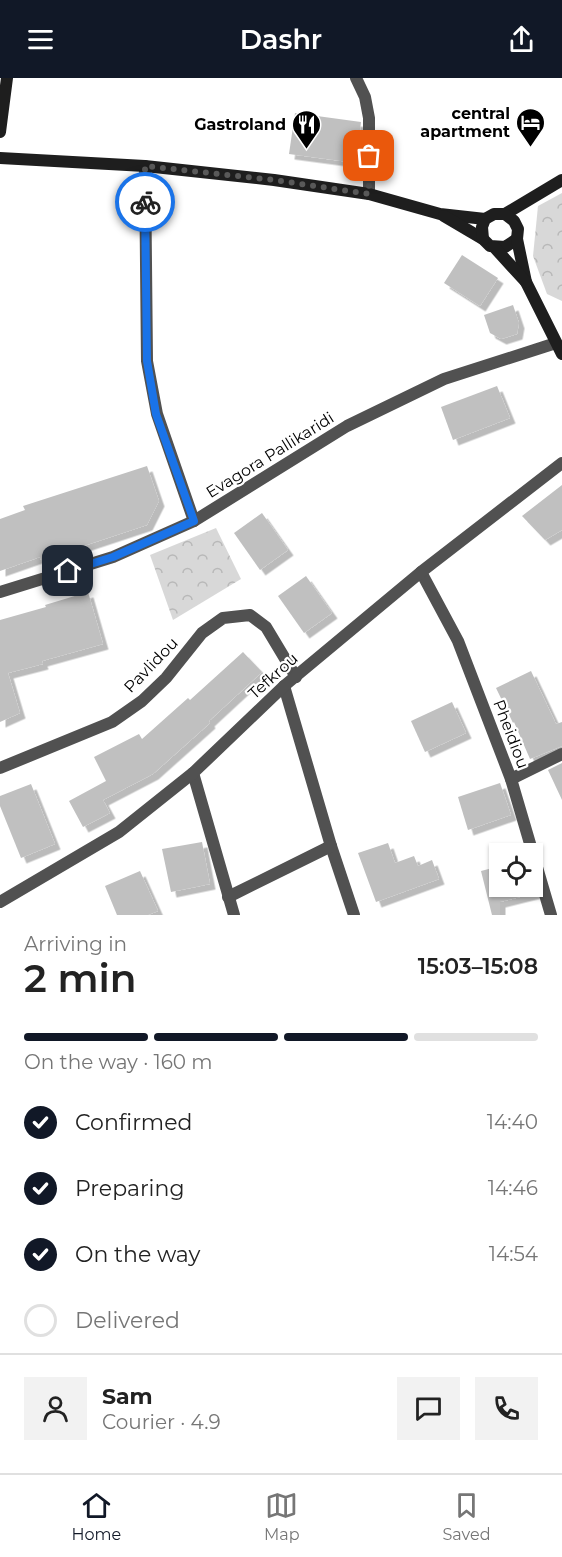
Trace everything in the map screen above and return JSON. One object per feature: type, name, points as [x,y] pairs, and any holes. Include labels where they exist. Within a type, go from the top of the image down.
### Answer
[{"type":"street","points":[[0,132],[7,78]]},
{"type":"street","points":[[356,78],[365,97],[369,118],[369,194]]},
{"type":"street","points":[[0,158],[145,166],[274,180],[369,194],[440,214],[485,219],[494,214],[505,214],[562,180]]},
{"type":"street","points":[[145,166],[147,361],[156,414],[194,521]]},
{"type":"street","points":[[440,214],[483,239],[489,246],[505,247],[517,239]]},
{"type":"street","points":[[505,214],[514,221],[518,229],[517,239],[526,282]]},
{"type":"street","points":[[483,239],[482,227],[485,219]]},
{"type":"street","points":[[494,247],[526,282],[560,346]]},
{"type":"street","name":"Evagora Pallikaridi","points":[[0,592],[113,557],[194,521],[347,426],[444,379],[560,346]]},
{"type":"street","name":"Tefkrou","points":[[0,902],[119,832],[193,773],[284,686],[421,572],[562,463]]},
{"type":"street","name":"Pheidiou","points":[[421,572],[458,642],[511,778],[551,915]]},
{"type":"street","name":"Pavlidou","points":[[0,768],[112,722],[142,701],[166,678],[202,633],[223,618],[250,615],[266,627],[296,677]]},
{"type":"street","points":[[284,686],[331,846],[354,915]]},
{"type":"street","points":[[511,778],[562,754]]},
{"type":"street","points":[[193,773],[234,915]]},
{"type":"street","points":[[228,897],[331,846]]},
{"type":"green space","points":[[562,193],[562,301],[547,294],[533,256],[538,206]]},
{"type":"green space","points":[[216,528],[241,579],[173,620],[150,555]]},
{"type":"building","points":[[295,113],[361,122],[356,163],[289,154]]},
{"type":"building","points":[[462,255],[498,278],[480,306],[444,283]]},
{"type":"building","points":[[513,305],[519,323],[517,334],[501,339],[490,333],[484,315]]},
{"type":"building","points":[[497,386],[510,418],[453,440],[441,407]]},
{"type":"building","points":[[147,466],[159,501],[147,525],[0,571],[0,519],[25,510],[23,506]]},
{"type":"building","points":[[562,485],[562,530],[545,540],[522,516]]},
{"type":"building","points":[[262,513],[288,550],[260,570],[234,533]]},
{"type":"building","points":[[306,576],[332,613],[304,633],[278,596]]},
{"type":"building","points":[[88,592],[103,644],[8,673],[20,713],[0,722],[0,620]]},
{"type":"building","points":[[243,652],[262,672],[153,774],[103,800],[110,813],[83,827],[69,801],[106,781],[94,757],[139,734],[142,739]]},
{"type":"building","points":[[531,671],[556,724],[562,722],[562,746],[530,759],[496,688]]},
{"type":"building","points":[[452,702],[466,733],[425,752],[411,721]]},
{"type":"building","points":[[562,763],[562,800],[548,770]]},
{"type":"building","points":[[500,783],[511,815],[468,830],[458,797]]},
{"type":"building","points":[[31,784],[55,844],[21,858],[0,806],[0,796]]},
{"type":"building","points":[[202,842],[210,884],[171,892],[162,849]]},
{"type":"building","points":[[388,843],[395,863],[414,856],[418,866],[432,860],[439,879],[376,902],[358,853]]},
{"type":"building","points":[[489,869],[489,897],[520,897],[500,902],[500,915],[492,915],[481,871]]},
{"type":"building","points":[[140,871],[158,911],[148,915],[117,915],[105,886]]},
{"type":"way so far","points":[[145,202],[145,166],[274,180],[369,194],[369,156]]},
{"type":"place","name":"central apartment","points":[[531,148]]},
{"type":"place","name":"Gastroland","points":[[307,150]]},
{"type":"route","points":[[68,571],[113,557],[194,521],[156,414],[147,361],[145,202]]}]
